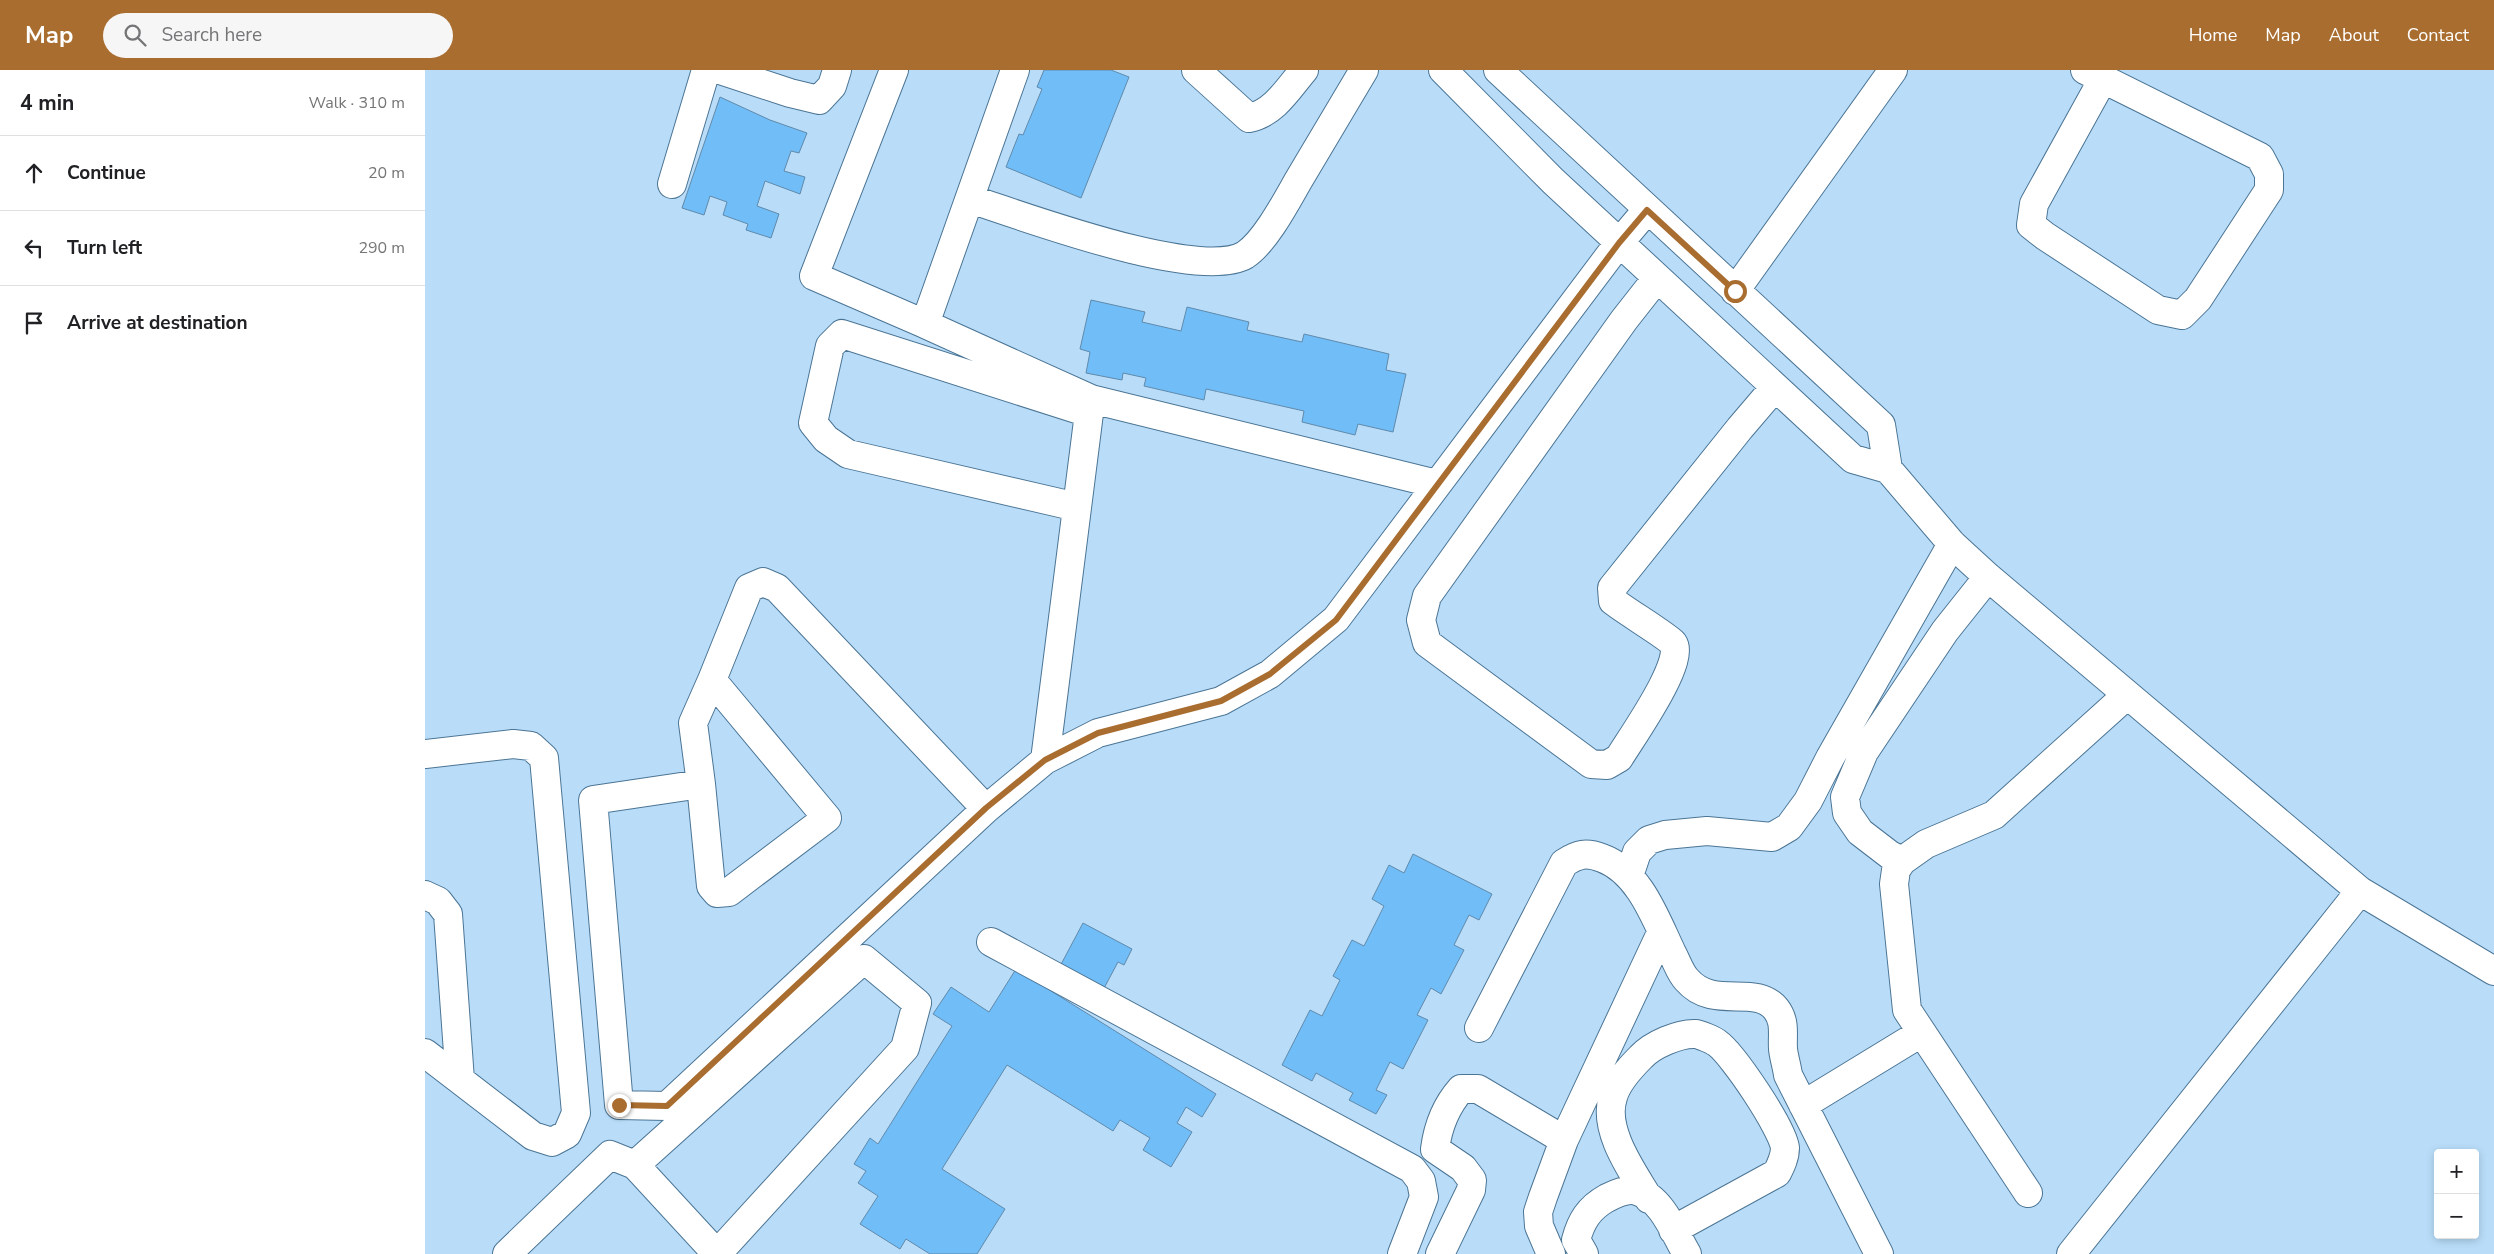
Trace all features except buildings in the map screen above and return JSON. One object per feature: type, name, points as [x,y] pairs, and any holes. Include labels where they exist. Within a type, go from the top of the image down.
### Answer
[{"type":"street","points":[[672,184],[706,70]]},
{"type":"street","points":[[720,70],[790,93],[819,100],[832,86],[837,70]]},
{"type":"street","points":[[894,70],[814,276],[1091,399],[1437,484]]},
{"type":"street","points":[[925,324],[1015,70]]},
{"type":"street","points":[[1196,70],[1249,118],[1260,116],[1271,108],[1304,70]]},
{"type":"street","points":[[969,199],[1147,254],[1187,260],[1221,262],[1245,254],[1271,227],[1364,70]]},
{"type":"street","points":[[1443,70],[1553,181],[1853,458],[1888,469]]},
{"type":"street","points":[[1498,70],[1881,425],[1888,469],[1952,544],[1988,577],[2360,891],[2494,971]]},
{"type":"street","points":[[1735,291],[1893,70]]},
{"type":"street","points":[[2094,74],[2260,157],[2269,174],[2269,190],[2198,299],[2182,315],[2158,310],[2031,225],[2034,204],[2094,74]]},
{"type":"street","points":[[701,784],[593,800],[619,1105],[667,1106],[986,808],[1045,760],[1098,733],[1221,701],[1270,674],[1336,620],[1619,243],[1647,210]]},
{"type":"street","points":[[1657,278],[1624,320],[1427,596],[1421,620],[1427,643],[1591,764],[1607,765],[1619,758],[1670,675],[1676,655],[1673,642],[1613,601],[1612,588],[1775,387]]},
{"type":"street","points":[[1045,760],[1089,413],[842,334],[829,346],[813,423],[826,439],[848,454],[1077,507]]},
{"type":"street","points":[[1629,876],[1637,852],[1649,840],[1665,835],[1707,831],[1772,837],[1789,827],[1808,802],[1830,758],[1952,544]]},
{"type":"street","points":[[1903,861],[1890,855],[1860,832],[1847,813],[1845,797],[1864,752],[1945,631],[1988,577]]},
{"type":"street","points":[[712,680],[827,818],[729,892],[717,893],[711,886],[693,723],[749,588],[763,582],[777,588],[986,808]]},
{"type":"street","points":[[2027,1193],[1907,1010],[1894,884],[1896,870],[1903,861],[1926,844],[1994,815],[2127,696]]},
{"type":"street","points":[[425,754],[513,744],[531,746],[544,758],[577,1113],[567,1134],[552,1142],[533,1136],[425,1053]]},
{"type":"street","points":[[1479,1028],[1564,863],[1577,854],[1594,855],[1613,862],[1629,876],[1642,894],[1685,978],[1697,991],[1715,997],[1763,999],[1775,1009],[1783,1023],[1783,1050],[1788,1075],[1879,1254]]},
{"type":"street","points":[[2071,1254],[2360,891]]},
{"type":"street","points":[[425,895],[438,901],[448,914],[460,1080]]},
{"type":"street","points":[[1551,1254],[1539,1226],[1538,1212],[1564,1140],[1661,933]]},
{"type":"street","points":[[991,942],[1412,1168],[1421,1181],[1424,1197],[1402,1254]]},
{"type":"street","points":[[507,1254],[610,1155],[635,1165],[717,1254],[905,1048],[917,1003],[864,959],[635,1165]]},
{"type":"street","points":[[1803,1105],[1921,1033]]},
{"type":"street","points":[[1649,1199],[1618,1145],[1610,1112],[1613,1098],[1619,1084],[1649,1048],[1671,1039],[1696,1034],[1717,1042],[1735,1061],[1776,1126],[1785,1146],[1783,1161],[1777,1173],[1673,1230]]},
{"type":"street","points":[[1440,1254],[1471,1190],[1472,1180],[1463,1168],[1435,1149],[1437,1134],[1450,1101],[1461,1089],[1479,1089],[1564,1140]]},
{"type":"street","points":[[1584,1254],[1576,1240],[1580,1223],[1590,1210],[1605,1199],[1620,1192],[1636,1191],[1649,1199],[1662,1211],[1687,1254]]},
{"type":"route","points":[[619,1105],[667,1106],[986,808],[1045,760],[1098,733],[1221,701],[1270,674],[1336,620],[1379,560],[1619,243],[1647,210],[1735,291]]}]
